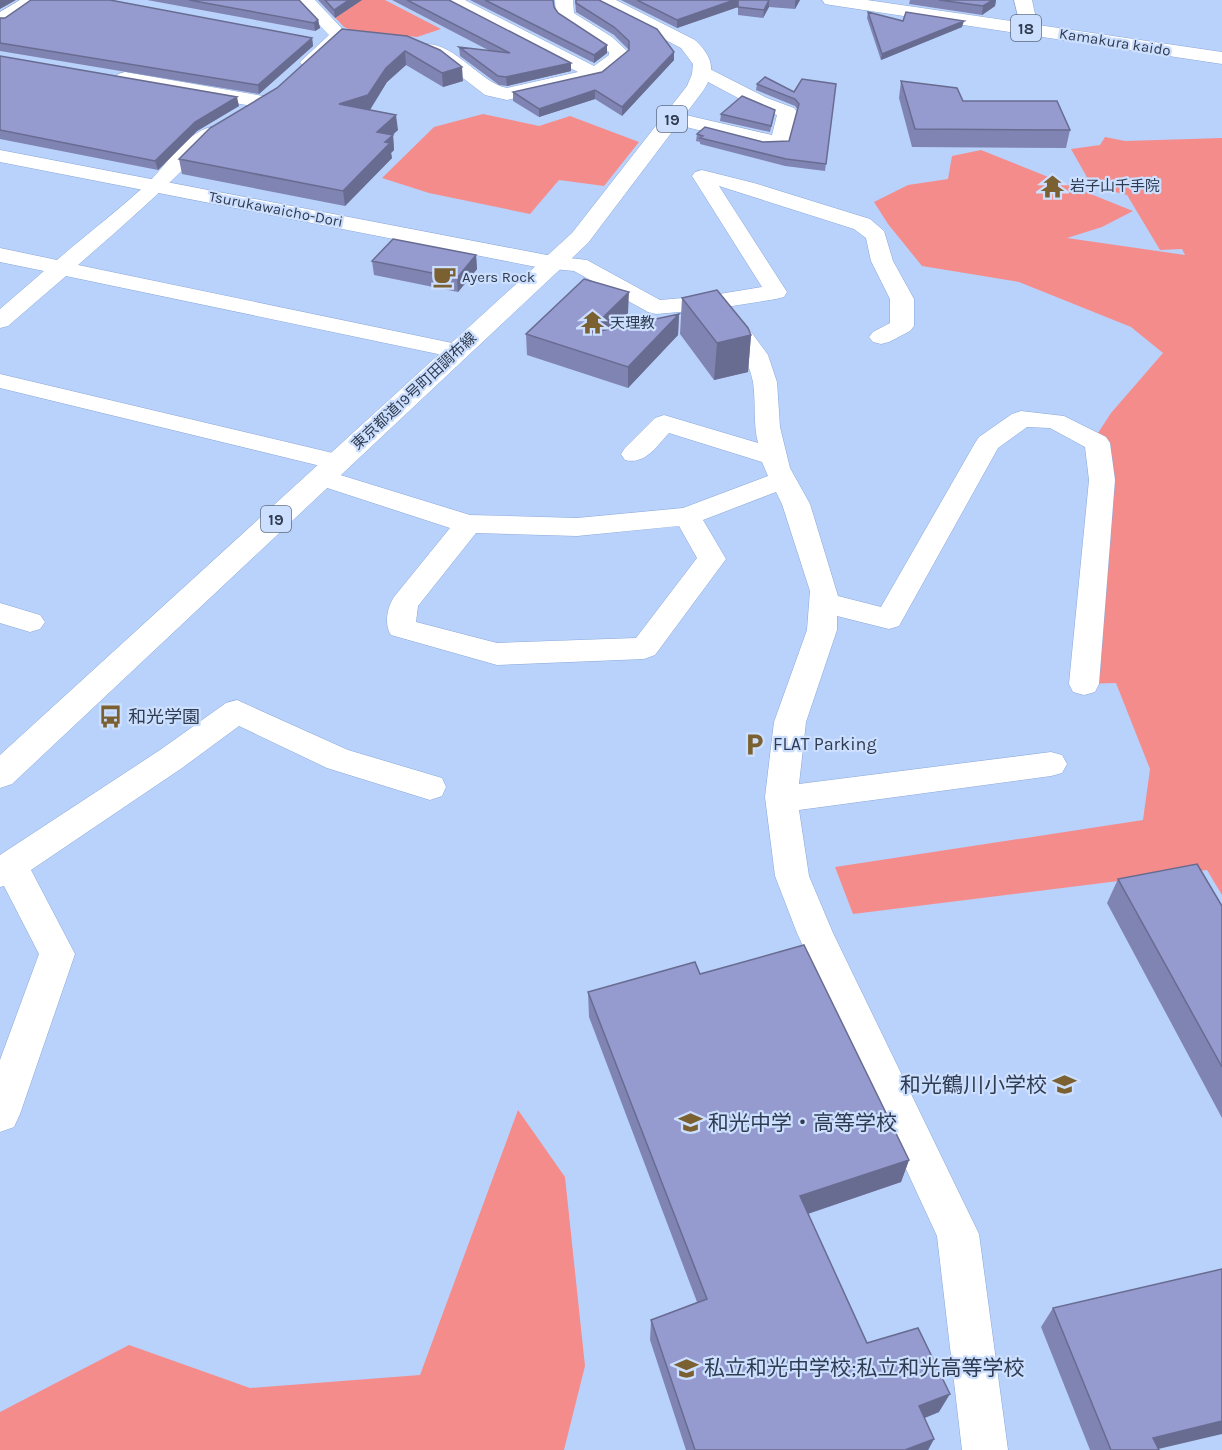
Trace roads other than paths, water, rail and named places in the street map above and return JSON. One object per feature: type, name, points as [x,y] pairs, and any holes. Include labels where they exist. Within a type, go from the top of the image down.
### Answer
[{"type":"main road","points":[[602,0],[688,44],[698,53],[704,72]]},
{"type":"main road","name":"Kamakura kaido","points":[[831,0],[1222,58]]},
{"type":"main road","points":[[1023,0],[1029,28]]},
{"type":"main road","name":"東京都道19号町田調布線","points":[[0,775],[579,238],[673,118],[704,72]]},
{"type":"main road","name":"Tsurukawaicho-Dori","points":[[0,156],[552,263]]},
{"type":"street","points":[[0,20],[32,0]]},
{"type":"street","points":[[305,0],[335,39]]},
{"type":"street","points":[[452,0],[595,74]]},
{"type":"street","points":[[413,43],[448,58],[492,91],[507,94],[595,74],[618,57],[618,51],[612,44],[574,24],[565,15],[564,0]]},
{"type":"street","points":[[307,38],[360,37]]},
{"type":"street","points":[[294,76],[335,39]]},
{"type":"street","points":[[673,118],[763,140],[781,141],[787,112],[760,102],[704,72]]},
{"type":"street","points":[[103,74],[263,102]]},
{"type":"street","points":[[0,321],[156,186],[193,147],[279,90]]},
{"type":"street","points":[[552,263],[579,265],[656,307],[707,303],[776,292],[702,176],[747,187],[862,224],[874,233],[882,261],[902,299],[902,326],[881,337]]},
{"type":"street","points":[[0,255],[456,351]]},
{"type":"street","points":[[707,303],[735,326],[756,355],[765,382],[767,426],[779,469],[796,504],[824,591],[822,630],[790,722],[781,797],[792,876],[815,933],[958,1234],[985,1450]]},
{"type":"street","points":[[0,381],[329,470],[468,524],[577,527],[687,516],[779,469]]},
{"type":"street","points":[[823,602],[889,619],[988,442],[1021,419],[1055,421],[1097,442],[1102,480],[1084,684]]},
{"type":"street","points":[[634,454],[664,423],[779,469]]},
{"type":"street","points":[[468,524],[404,604],[400,628],[497,654],[644,648],[712,559],[687,516]]},
{"type":"street","points":[[0,613],[30,622]]},
{"type":"street","points":[[0,1114],[57,954],[6,870],[171,759],[237,711],[338,759],[430,787]]},
{"type":"street","points":[[781,797],[809,797],[1051,764]]},
{"type":"place","name":"岩子山千手院","points":[[1052,186]]},
{"type":"place","name":"Ayers Rock","points":[[444,277]]},
{"type":"place","name":"天理教","points":[[592,323]]},
{"type":"place","name":"和光学園","points":[[110,717]]},
{"type":"place","name":"FLAT Parking","points":[[755,744]]},
{"type":"place","name":"和光鶴川小学校","points":[[1065,1085]]},
{"type":"place","name":"和光中学・高等学校","points":[[690,1123]]},
{"type":"place","name":"私立和光中学校;私立和光高等学校","points":[[686,1368]]}]
